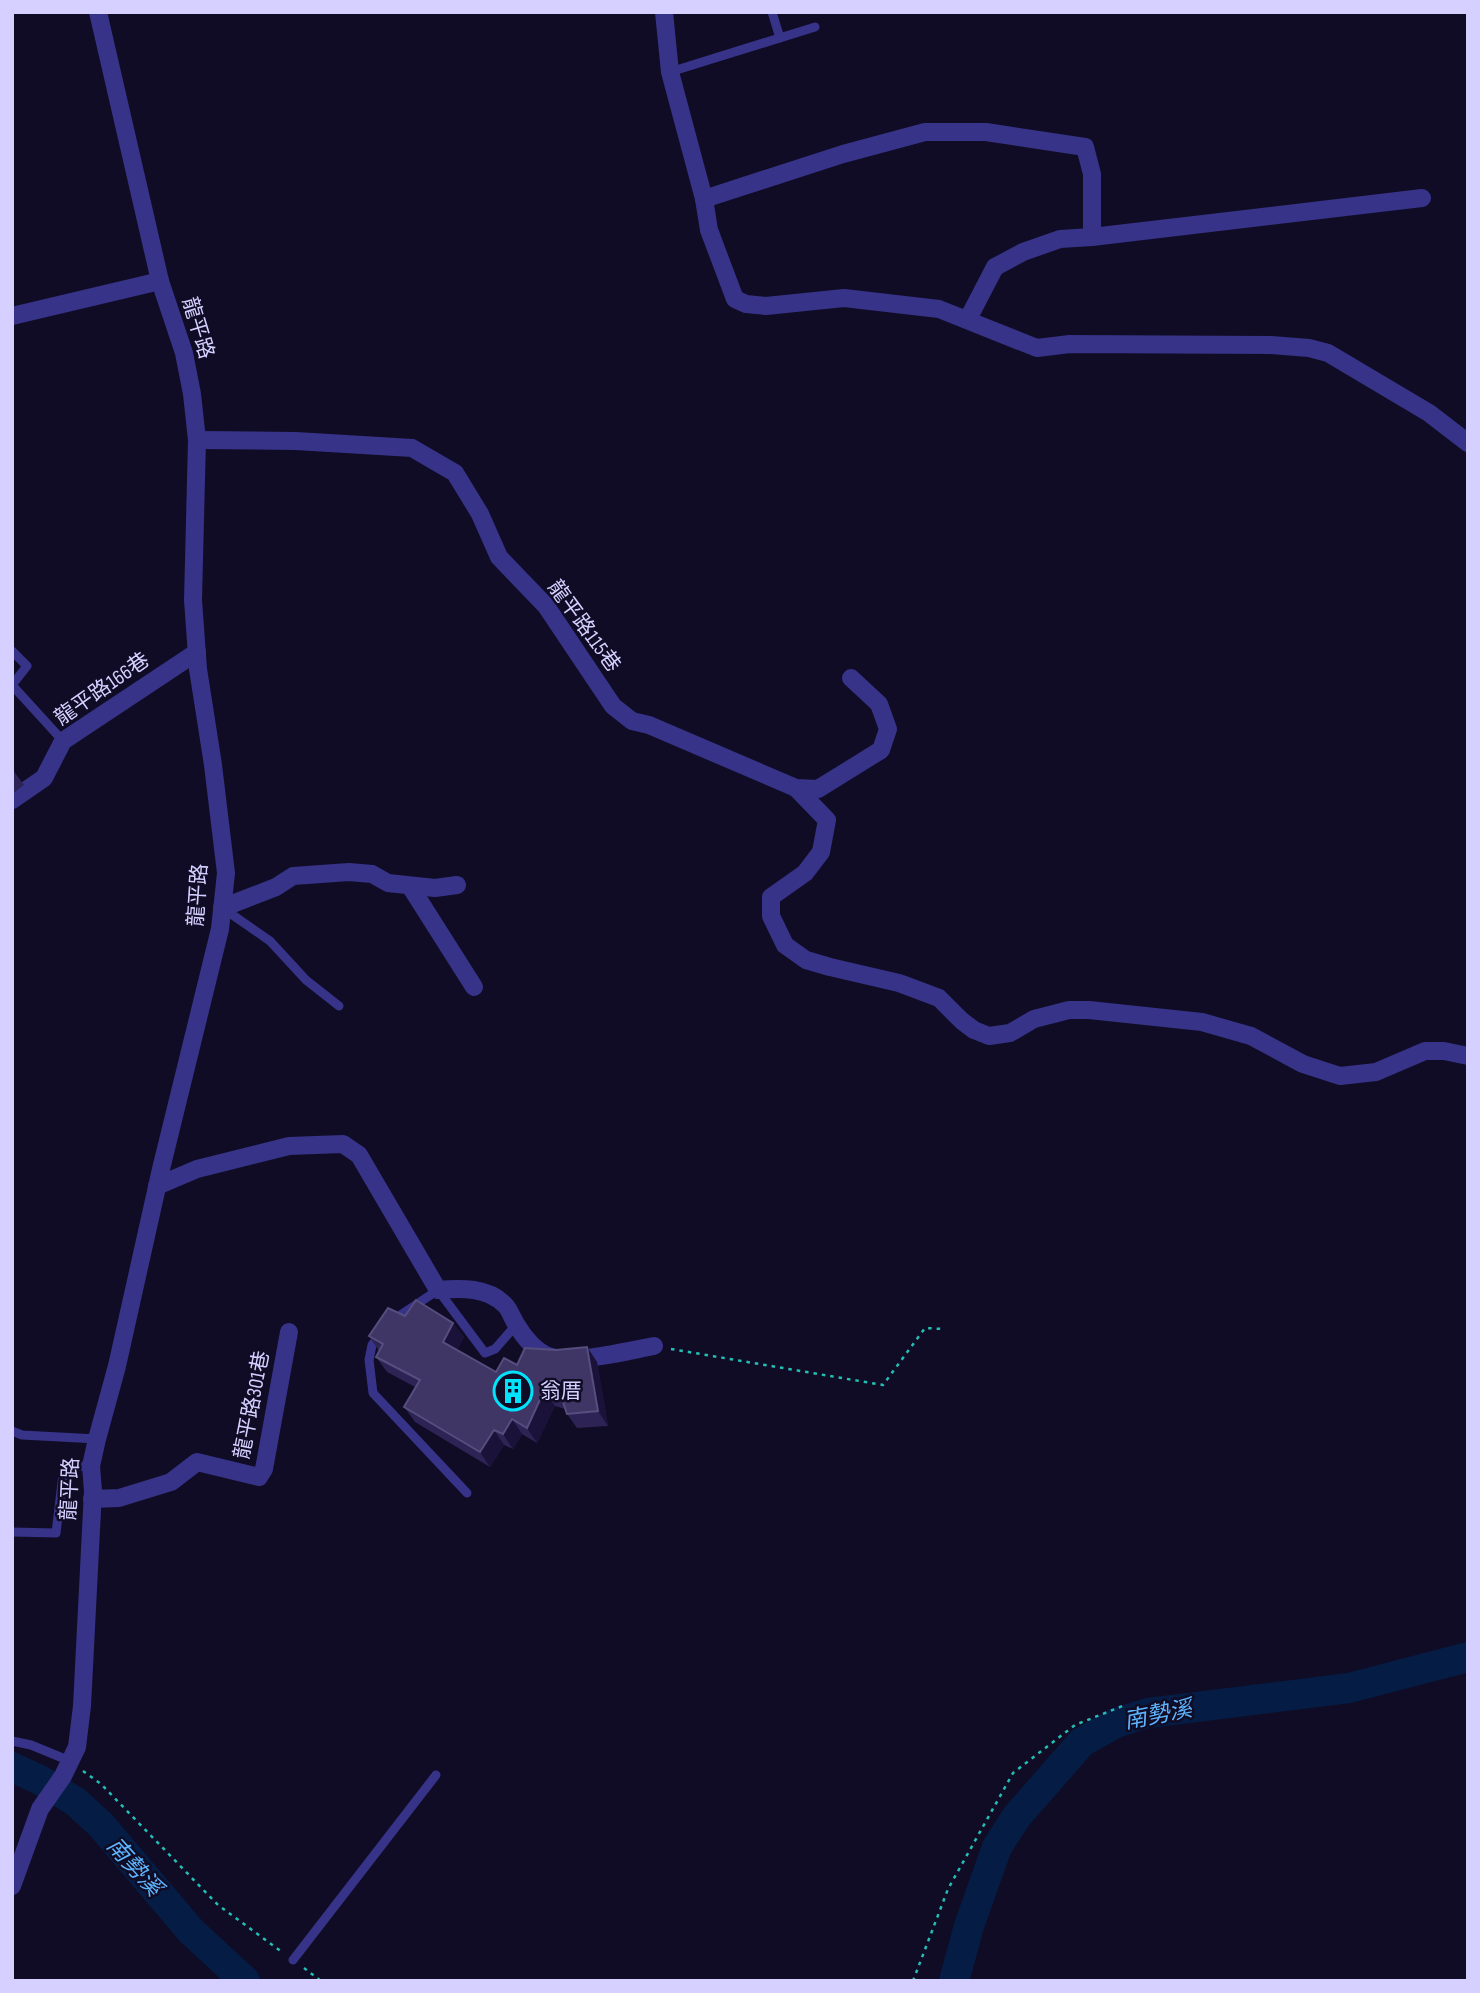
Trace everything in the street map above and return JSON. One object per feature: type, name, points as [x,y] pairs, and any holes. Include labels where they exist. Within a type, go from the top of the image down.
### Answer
[{"type":"street","name":"龍平路","points":[[67,1769],[77,1747],[82,1706],[92,1499],[91,1466],[212,967],[220,929],[226,873],[197,652],[193,600],[197,440],[192,394],[184,354],[160,281],[98,12]]},
{"type":"street","points":[[664,12],[670,72],[704,199],[709,230],[735,299],[746,304],[766,306],[844,298],[939,309],[968,318],[1037,348],[1070,344],[1271,345],[1309,348],[1328,353],[1429,413],[1468,443]]},
{"type":"street","points":[[704,199],[843,154],[925,132],[986,132],[1085,147],[1092,174],[1092,237]]},
{"type":"street","points":[[968,318],[995,267],[1023,252],[1060,239],[1422,198]]},
{"type":"street","points":[[12,316],[160,281]]},
{"type":"street","name":"龍平路115巷","points":[[197,440],[296,441],[412,448],[455,473],[480,514],[499,557],[546,607],[613,706],[632,722],[649,725],[796,788]]},
{"type":"street","name":"龍平路166巷","points":[[12,800],[44,778],[63,741],[197,652]]},
{"type":"street","points":[[796,788],[818,789],[881,750],[888,729],[879,704],[851,678]]},
{"type":"street","points":[[796,788],[827,820],[821,852],[805,873],[771,897],[771,916],[785,945],[806,960],[899,982],[939,998],[962,1021],[989,1036],[1010,1033],[1034,1019],[1069,1010],[1089,1010],[1202,1022],[1251,1035],[1303,1064],[1340,1076],[1376,1072],[1425,1051],[1444,1051],[1468,1056]]},
{"type":"street","points":[[222,908],[276,887],[293,876],[349,872],[372,874],[388,883],[410,886],[435,888],[457,885]]},
{"type":"street","points":[[410,886],[474,987]]},
{"type":"street","points":[[157,1186],[197,1169],[289,1146],[343,1143],[359,1155],[438,1290],[460,1288],[489,1294],[506,1306],[531,1345],[547,1356],[564,1360],[654,1346]]},
{"type":"street","name":"龍平路301巷","points":[[92,1499],[119,1498],[171,1482],[198,1462],[260,1477],[264,1469],[289,1332]]},
{"type":"street","points":[[12,1886],[40,1809],[67,1769]]},
{"type":"lane","points":[[772,12],[780,38]]},
{"type":"lane","points":[[670,72],[815,27]]},
{"type":"lane","points":[[12,651],[27,666],[12,686],[63,741]]},
{"type":"lane","points":[[222,908],[270,941],[306,980],[339,1006]]},
{"type":"lane","points":[[467,1493],[373,1392],[369,1360],[372,1345],[390,1323],[438,1290],[485,1353],[495,1349],[516,1325]]},
{"type":"lane","points":[[12,1431],[97,1439]]},
{"type":"lane","points":[[12,1532],[56,1533],[64,1466],[91,1466]]},
{"type":"lane","points":[[12,1741],[31,1745],[67,1769]]},
{"type":"lane","points":[[293,1960],[436,1775]]},
{"type":"path","points":[[654,1346],[883,1385],[925,1328],[943,1329]]},
{"type":"path","points":[[913,1981],[947,1889],[1013,1773],[1074,1725],[1125,1704]]},
{"type":"path","points":[[67,1769],[101,1784],[218,1905],[321,1981]]},
{"type":"building","name":"翁厝","points":[[416,1300],[453,1323],[443,1342],[496,1372],[504,1358],[517,1365],[525,1348],[556,1350],[587,1347],[598,1411],[567,1414],[561,1396],[544,1391],[527,1428],[512,1419],[503,1434],[494,1430],[480,1452],[404,1407],[420,1380],[376,1357],[383,1344],[369,1336],[388,1308],[405,1316]]},
{"type":"waterway","name":"南勢溪","points":[[954,1981],[969,1926],[997,1847],[1017,1816],[1082,1742],[1116,1723],[1148,1713],[1349,1688],[1468,1657]]},
{"type":"waterway","name":"南勢溪","points":[[12,1767],[76,1802],[101,1825],[191,1931],[245,1981]]},
{"type":"place","name":"翁厝","points":[[513,1391]]}]
